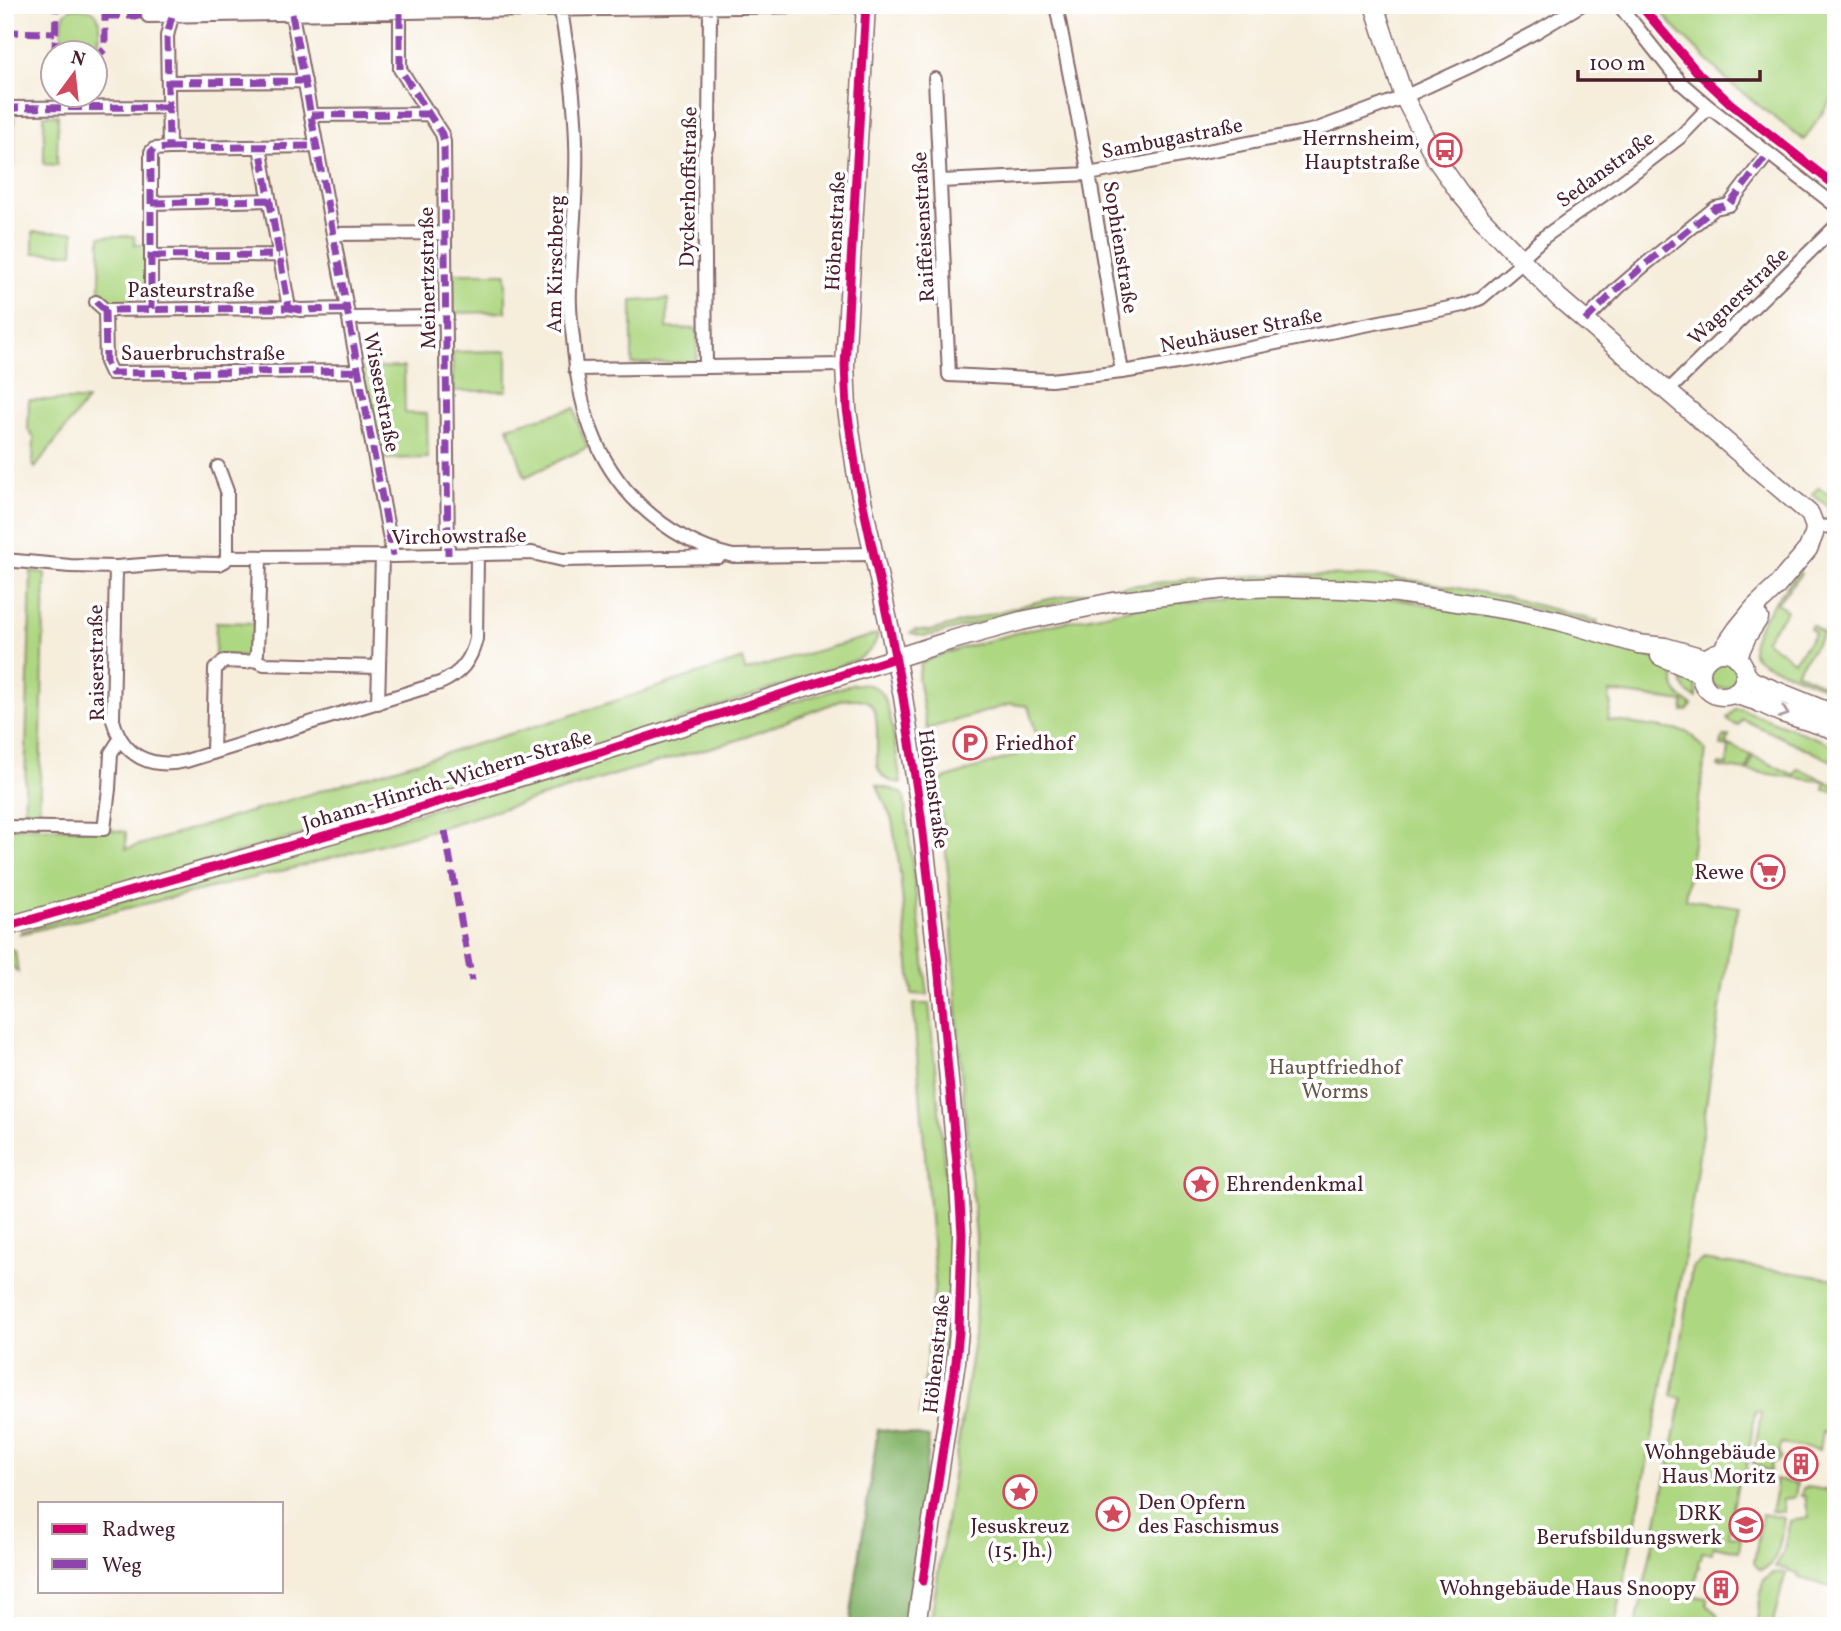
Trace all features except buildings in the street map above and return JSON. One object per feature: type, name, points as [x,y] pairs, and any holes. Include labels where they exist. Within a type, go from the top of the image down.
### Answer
[{"type":"street","points":[[148,16],[296,11],[400,13],[441,9],[561,10],[866,5]]},
{"type":"street","name":"Höhenstraße","points":[[866,5],[845,365],[847,409],[852,450],[895,658],[916,784],[930,888],[962,1234],[956,1362],[916,1626]]},
{"type":"street","name":"Sophienstraße","points":[[1056,5],[1089,174],[1122,372]]},
{"type":"street","points":[[1374,5],[1404,97],[1437,159],[1459,192],[1488,226],[1585,321],[1810,514],[1815,527],[1813,540],[1808,548],[1737,629],[1722,663],[1702,683],[1715,695],[1724,696],[1733,694],[1744,680],[1722,663]]},
{"type":"street","name":"Sambugastraße","points":[[941,181],[1089,174],[1315,130],[1404,97],[1473,65],[1581,5]]},
{"type":"street","points":[[1619,5],[1681,83],[1836,206]]},
{"type":"street","name":"Dyckerhoffstraße","points":[[706,367],[704,154],[709,136],[710,7]]},
{"type":"street","name":"Am Kirschberg","points":[[561,10],[571,79],[576,142],[570,292],[575,369],[594,439],[608,467],[655,519],[703,548],[733,556],[873,554]]},
{"type":"street","name":"Wisserstraße","points":[[296,11],[304,81],[359,371],[387,556]]},
{"type":"street","name":"Meinertzstraße","points":[[400,13],[400,68],[442,134],[444,142],[448,555]]},
{"type":"street","points":[[169,148],[167,36],[172,16]]},
{"type":"street","name":"Raiffeisenstraße","points":[[935,79],[949,374]]},
{"type":"street","points":[[168,82],[304,81]]},
{"type":"street","points":[[5,108],[168,107]]},
{"type":"street","name":"Sedanstraße","points":[[1522,260],[1544,237],[1679,138],[1709,107]]},
{"type":"street","points":[[311,115],[430,114]]},
{"type":"street","points":[[151,309],[151,152],[154,149],[316,146]]},
{"type":"street","name":"Pasteurstraße","points":[[260,147],[289,308]]},
{"type":"street","points":[[1585,321],[1618,288],[1714,208],[1729,205],[1768,154]]},
{"type":"street","points":[[152,203],[269,200]]},
{"type":"street","name":"Wagnerstraße","points":[[1667,392],[1836,226]]},
{"type":"street","points":[[333,234],[445,233]]},
{"type":"street","points":[[152,256],[279,255]]},
{"type":"street","name":"Neuhäuser Straße","points":[[949,374],[1051,380],[1177,363],[1464,305],[1481,298],[1522,260]]},
{"type":"street","name":"Pasteurstraße","points":[[101,306],[151,309],[289,308],[348,314],[447,317]]},
{"type":"street","name":"Sauerbruchstraße","points":[[101,306],[106,362],[111,373],[359,371]]},
{"type":"street","points":[[575,369],[845,365]]},
{"type":"street","points":[[218,467],[228,491],[227,557]]},
{"type":"street","points":[[1815,527],[1836,526]]},
{"type":"street","name":"Virchowstraße","points":[[5,560],[70,566],[116,566],[219,564],[227,557],[532,553],[564,560],[733,556]]},
{"type":"street","name":"Raiserstraße","points":[[116,566],[113,720],[120,739],[137,756],[161,765],[187,761],[449,680],[468,661],[476,639],[477,555]]},
{"type":"street","points":[[378,703],[387,556]]},
{"type":"street","points":[[255,660],[260,558]]},
{"type":"street","name":"Johann-Hinrich-Wichern-Straße","points":[[5,926],[382,819],[997,627],[1086,607],[1226,589],[1279,587],[1370,590],[1466,602],[1533,614],[1638,644],[1722,663]]},
{"type":"street","points":[[213,753],[215,668],[224,662],[246,663],[255,660],[264,664],[379,667]]},
{"type":"street","points":[[1722,663],[1757,683],[1836,715]]},
{"type":"street","points":[[1733,694],[1836,730]]},
{"type":"street","points":[[5,827],[104,829],[111,753],[120,739]]},
{"type":"green space","points":[[1656,5],[1836,5],[1836,93],[1804,140],[1731,84]]},
{"type":"green space","points":[[71,8],[94,12],[98,18],[99,38],[62,38],[66,12]]},
{"type":"green space","points":[[8,114],[14,115],[14,164],[5,164],[5,128]]},
{"type":"green space","points":[[44,115],[58,115],[57,165],[44,164]]},
{"type":"green space","points":[[33,232],[74,232],[73,253],[33,253]]},
{"type":"green space","points":[[100,236],[134,236],[135,245],[147,245],[147,287],[131,303],[106,304],[100,298]]},
{"type":"green space","points":[[451,273],[506,273],[506,312],[452,313]]},
{"type":"green space","points":[[668,299],[667,328],[697,329],[697,357],[693,362],[632,364],[632,301]]},
{"type":"green space","points":[[507,351],[507,391],[453,391],[452,352]]},
{"type":"green space","points":[[404,367],[405,413],[427,414],[428,458],[379,459],[362,368]]},
{"type":"green space","points":[[29,400],[87,400],[35,468],[34,438],[28,430]]},
{"type":"green space","points":[[575,408],[580,430],[588,447],[525,477],[508,427]]},
{"type":"green space","points":[[1819,487],[1836,501],[1836,513],[1812,494]]},
{"type":"green space","points":[[31,571],[45,573],[39,825],[24,824]]},
{"type":"green space","points":[[1799,571],[1801,574],[1777,603],[1787,611],[1765,640],[1794,661],[1815,633],[1810,628],[1812,625],[1823,634],[1796,672],[1836,692],[1766,664],[1753,653],[1752,645],[1761,623]]},
{"type":"green space","points":[[1277,575],[1376,576],[1425,582],[1506,597],[1598,621],[1596,624],[1516,605],[1169,587],[1063,602],[933,635],[911,633],[914,630],[930,631],[1091,591],[1170,581]]},
{"type":"green space","name":"Hauptfriedhof Worms","points":[[1264,594],[1388,598],[1540,623],[1639,652],[1676,667],[1675,689],[1692,705],[1683,711],[1684,702],[1610,692],[1608,720],[1688,732],[1706,751],[1685,899],[1740,907],[1732,926],[1685,1251],[1661,1394],[1615,1626],[930,1626],[975,1333],[976,1282],[976,1237],[960,1059],[949,884],[944,832],[935,782],[1040,747],[1028,706],[1011,704],[927,729],[918,678],[921,664],[958,649],[1031,629],[1149,605]]},
{"type":"green space","points":[[216,622],[254,623],[254,651],[247,657],[215,656]]},
{"type":"green space","points":[[878,634],[870,650],[856,660],[653,729],[5,920],[5,827],[126,832],[126,849],[566,717],[743,659],[745,671]]},
{"type":"green space","points":[[1723,658],[1729,659],[1737,667],[1737,679],[1729,687],[1723,688],[1717,687],[1709,679],[1708,673],[1709,667],[1717,659]]},
{"type":"green space","points":[[1682,670],[1694,682],[1697,689],[1696,698],[1684,687]]},
{"type":"green space","points":[[854,684],[874,687],[884,698],[891,721],[901,783],[886,778],[877,765],[876,721],[870,703],[859,699],[842,700],[738,740],[429,831],[294,868],[20,934],[21,931]]},
{"type":"green space","points":[[1735,709],[1836,746],[1836,763],[1742,719],[1738,726],[1731,723],[1727,718]]},
{"type":"green space","points":[[1725,736],[1729,736],[1726,744],[1751,755],[1746,771],[1718,767],[1719,764],[1727,765],[1729,747],[1721,746]]},
{"type":"green space","points":[[1753,756],[1794,775],[1798,768],[1836,786],[1836,791],[1824,790],[1825,782],[1748,771]]},
{"type":"green space","points":[[877,785],[904,795],[928,995],[912,994],[892,820]]},
{"type":"green space","points":[[5,947],[15,951],[18,972],[5,964]]},
{"type":"green space","points":[[913,1004],[929,1004],[946,1182],[949,1306],[935,1419],[919,1417],[935,1281]]},
{"type":"green space","points":[[1702,1260],[1836,1279],[1836,1434],[1822,1432],[1819,1450],[1781,1444],[1781,1457],[1772,1462],[1770,1472],[1753,1463],[1761,1412],[1755,1411],[1745,1479],[1739,1478],[1730,1523],[1729,1536],[1741,1537],[1739,1551],[1713,1546],[1712,1553],[1702,1552],[1697,1571],[1694,1596],[1707,1598],[1707,1605],[1717,1614],[1721,1626],[1636,1626],[1682,1399],[1672,1396],[1692,1267]]},
{"type":"green space","points":[[878,1429],[929,1437],[906,1626],[849,1626]]},
{"type":"green space","points":[[1775,1480],[1797,1484],[1795,1497],[1782,1500],[1784,1512],[1771,1511],[1776,1490]]},
{"type":"green space","points":[[1803,1488],[1836,1490],[1835,1542],[1830,1587],[1798,1577],[1798,1573],[1787,1568],[1775,1567],[1783,1554],[1790,1521],[1809,1518],[1805,1496],[1801,1496]]},
{"type":"green space","points":[[1762,1514],[1784,1518],[1776,1555],[1767,1567],[1761,1570],[1754,1563]]},
{"type":"green space","points":[[1786,1572],[1772,1626],[1756,1626],[1763,1580],[1772,1573]]},
{"type":"marked path","points":[[55,38],[56,10],[61,5]]},
{"type":"marked path","points":[[100,5],[105,10],[105,38]]},
{"type":"marked path","points":[[400,13],[400,69],[442,134],[444,142],[448,555]]},
{"type":"marked path","points":[[292,14],[393,556]]},
{"type":"marked path","points":[[106,16],[148,16]]},
{"type":"marked path","points":[[151,309],[151,152],[154,149],[169,148],[167,36],[172,16]]},
{"type":"marked path","points":[[5,32],[55,33]]},
{"type":"marked path","points":[[168,82],[305,81]]},
{"type":"marked path","points":[[5,108],[168,107]]},
{"type":"marked path","points":[[311,115],[430,114]]},
{"type":"marked path","points":[[169,148],[316,146]]},
{"type":"marked path","points":[[96,302],[105,310],[289,308],[260,147]]},
{"type":"marked path","points":[[1585,321],[1618,288],[1715,208],[1729,205],[1768,154]]},
{"type":"marked path","points":[[152,203],[269,200]]},
{"type":"marked path","points":[[152,256],[279,255]]},
{"type":"marked path","points":[[289,308],[347,309]]},
{"type":"marked path","points":[[105,310],[106,362],[111,373],[359,371]]},
{"type":"marked path","points":[[445,831],[472,981]]},
{"type":"cycle path","points":[[866,5],[845,365],[847,409],[857,477],[903,697],[921,816],[938,964],[962,1234],[956,1362],[923,1581]]},
{"type":"cycle path","points":[[1640,5],[1699,74],[1731,104],[1836,186]]},
{"type":"cycle path","points":[[5,927],[369,823],[895,658]]},
{"type":"place","name":"Herrnsheim, Hauptstraße","points":[[1445,150]]},
{"type":"place","name":"Friedhof","points":[[970,743]]},
{"type":"place","name":"Rewe","points":[[1768,872]]},
{"type":"place","name":"Ehrendenkmal","points":[[1201,1184]]},
{"type":"place","name":"Wohngebäude Haus Moritz","points":[[1801,1464]]},
{"type":"place","name":"Jesuskreuz (15. Jh.)","points":[[1020,1492]]},
{"type":"place","name":"Den Opfern des Faschismus","points":[[1113,1514]]},
{"type":"place","name":"DRK Berufsbildungswerk","points":[[1746,1525]]},
{"type":"place","name":"Wohngebäude Haus Snoopy","points":[[1721,1588]]}]
